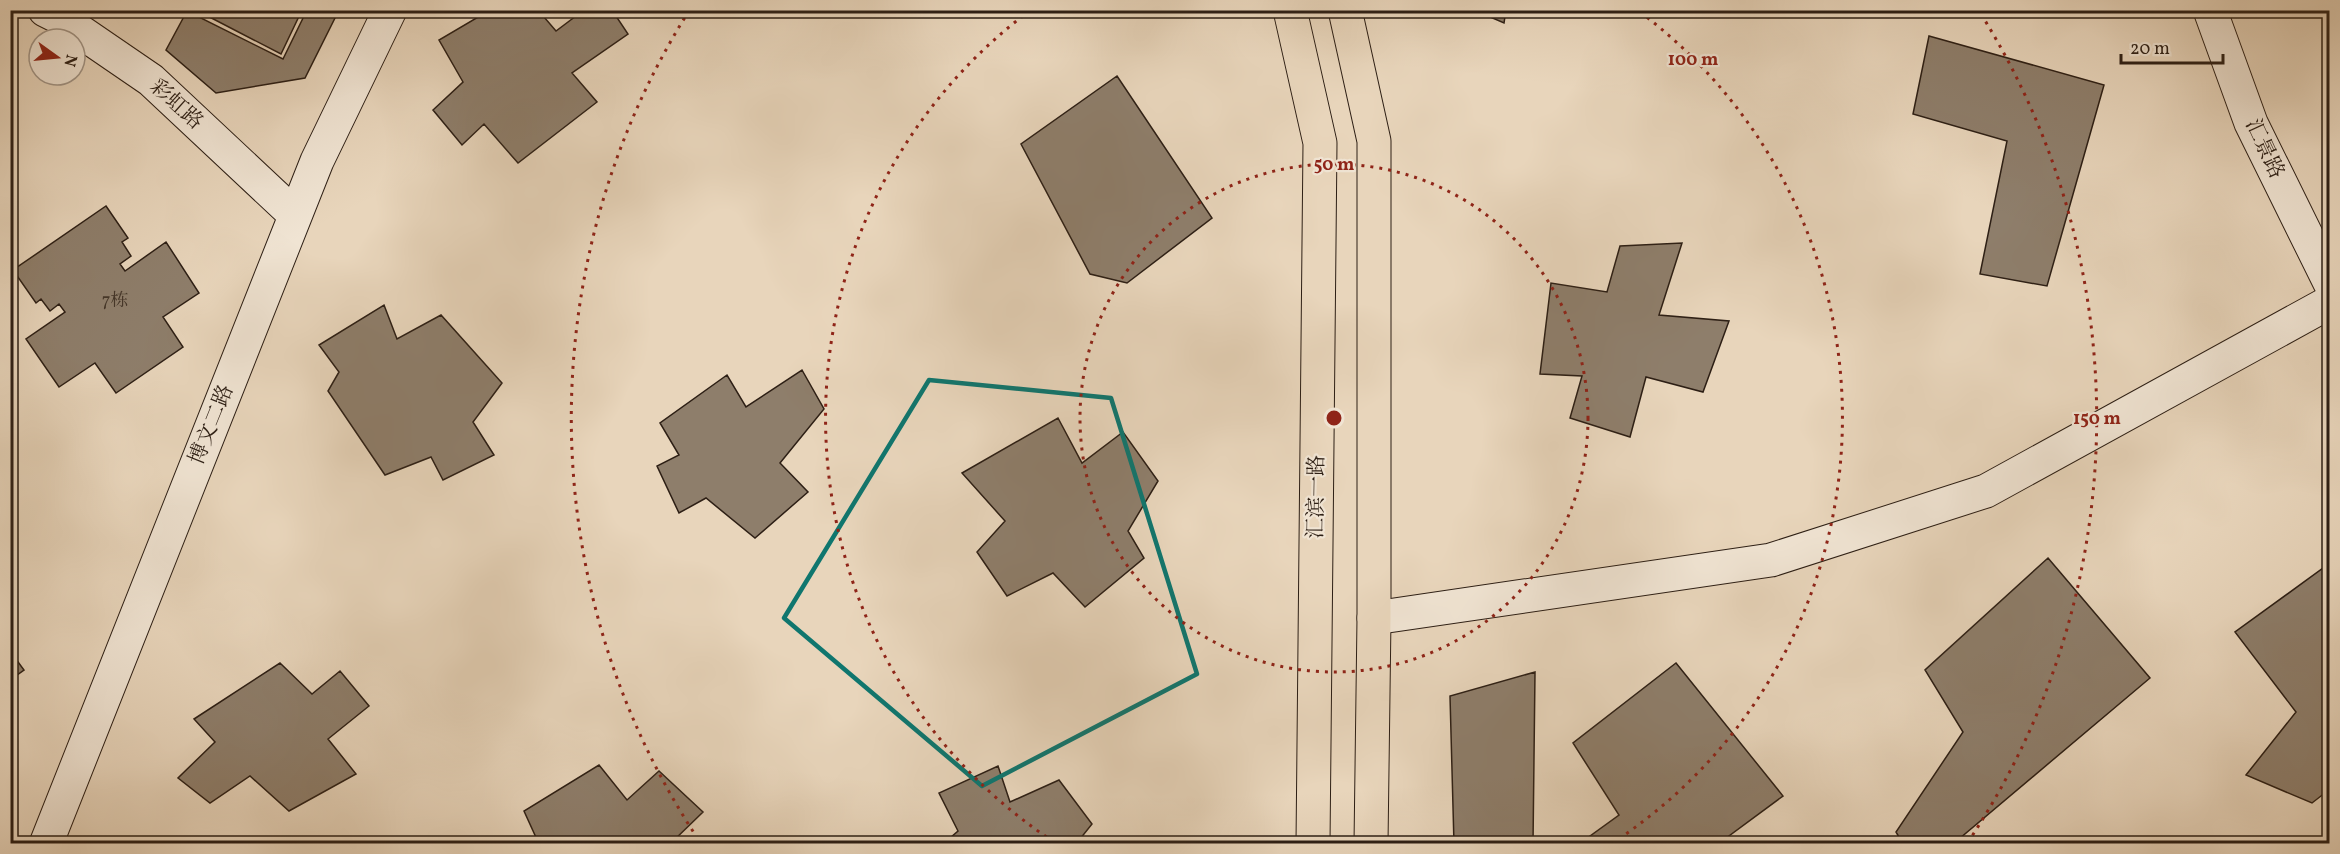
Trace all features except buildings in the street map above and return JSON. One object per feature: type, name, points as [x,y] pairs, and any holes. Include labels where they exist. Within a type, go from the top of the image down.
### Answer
[{"type":"main road","name":"汇滨一路","points":[[1290,10],[1320,143],[1313,843]]},
{"type":"main road","points":[[1345,10],[1374,141],[1374,618],[1371,843]]},
{"type":"street","name":"彩虹路","points":[[45,10],[151,80],[296,215]]},
{"type":"street","name":"博文二路","points":[[46,843],[317,161],[390,10]]},
{"type":"street","name":"汇景路","points":[[2210,10],[2251,123],[2330,283]]},
{"type":"street","points":[[1374,618],[1771,560],[1986,491],[2330,302]]},
{"type":"highlighted area","points":[[929,380],[1111,398],[1197,674],[982,786],[784,618]]}]
